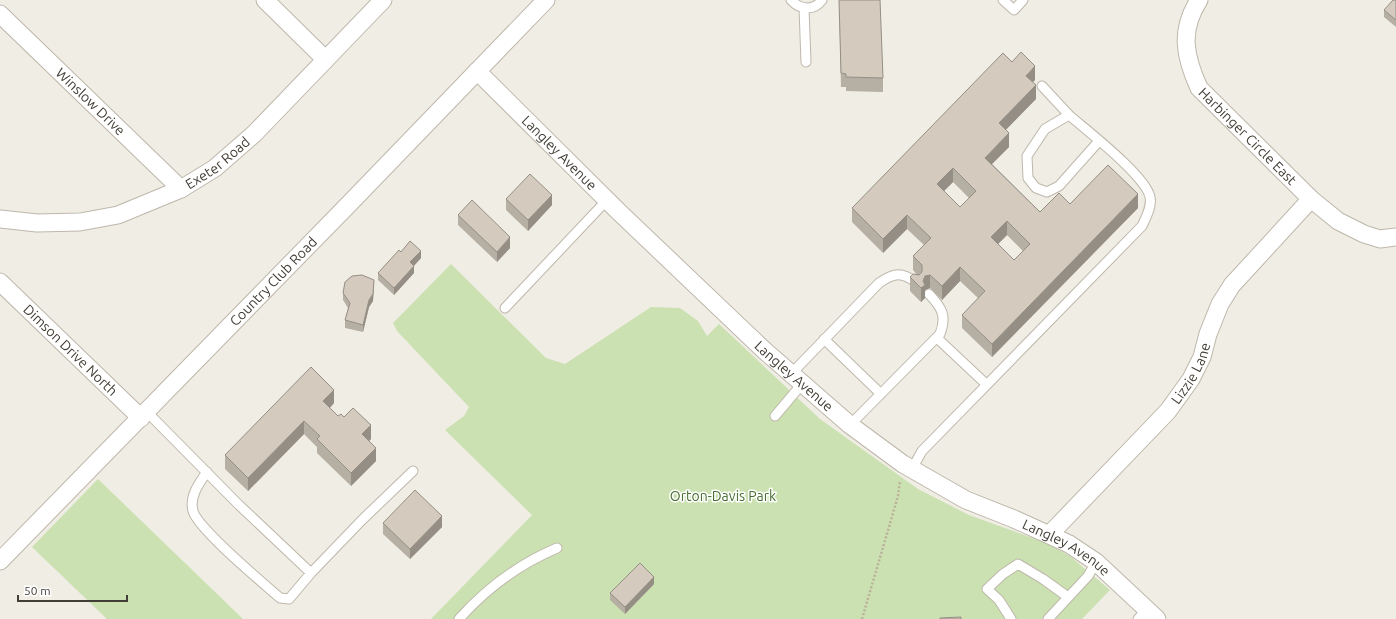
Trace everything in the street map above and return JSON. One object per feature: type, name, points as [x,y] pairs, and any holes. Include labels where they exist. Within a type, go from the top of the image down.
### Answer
[{"type":"street","points":[[265,0],[325,59]]},
{"type":"street","name":"Exeter Road","points":[[0,218],[38,223],[80,222],[118,215],[181,189],[215,168],[254,134],[383,0]]},
{"type":"street","name":"Country Club Road","points":[[0,561],[144,415],[546,0]]},
{"type":"street","name":"Harbinger Circle East","points":[[1199,0],[1188,22],[1185,44],[1189,65],[1199,88],[1311,199],[1338,221],[1350,228],[1380,239],[1396,237]]},
{"type":"street","name":"Winslow Drive","points":[[0,14],[181,189]]},
{"type":"street","name":"Langley Avenue","points":[[477,71],[607,200],[797,379],[850,425],[907,467],[966,500],[1050,534],[1069,544],[1096,562],[1147,616]]},
{"type":"street","name":"Lizzie Lane","points":[[1050,534],[1168,411],[1191,379],[1202,357],[1208,334],[1220,304],[1232,285],[1311,199]]},
{"type":"street","name":"Dimson Drive North","points":[[0,282],[144,415]]},
{"type":"lane","points":[[791,0],[799,7],[804,8],[816,6],[822,0]]},
{"type":"lane","points":[[1003,0],[1014,10],[1023,0]]},
{"type":"lane","points":[[804,8],[806,62]]},
{"type":"lane","points":[[907,467],[986,384],[1142,226],[1148,213],[1150,197],[1142,182],[1069,115],[1042,86]]},
{"type":"lane","points":[[1069,115],[1045,129],[1027,156],[1028,178],[1036,188],[1047,192],[1059,186],[1099,141]]},
{"type":"lane","points":[[505,308],[607,200]]},
{"type":"lane","points":[[775,416],[797,379],[824,339],[866,294],[888,276],[898,274],[907,276],[917,284]]},
{"type":"lane","points":[[850,425],[940,334],[944,323],[943,313],[929,294]]},
{"type":"lane","points":[[937,338],[986,384]]},
{"type":"lane","points":[[824,339],[881,394]]},
{"type":"lane","points":[[144,415],[206,472],[311,573]]},
{"type":"lane","points":[[206,472],[194,490],[193,511],[204,528],[280,598],[289,599],[311,573],[362,520],[413,471]]},
{"type":"lane","points":[[458,619],[505,576],[540,555],[557,548]]},
{"type":"lane","points":[[1048,619],[1088,576],[1096,562]]},
{"type":"lane","points":[[1011,619],[999,600],[987,589],[1003,574],[1018,564],[1043,579],[1068,597]]},
{"type":"path","points":[[862,619],[907,467]]},
{"type":"green space","name":"Orton-Davis Park","points":[[451,264],[546,358],[565,364],[651,307],[680,308],[698,321],[707,336],[719,324],[820,419],[918,489],[969,515],[1049,544],[1071,557],[1110,590],[1082,619],[431,619],[532,515],[445,430],[464,416],[469,407],[397,331],[393,323]]},
{"type":"green space","points":[[98,479],[243,619],[107,619],[32,547]]},
{"type":"building","points":[[839,0],[880,0],[883,78],[846,77],[846,74],[841,73]]},
{"type":"building","points":[[1393,0],[1396,0],[1396,20],[1384,10]]},
{"type":"building","points":[[1021,52],[1035,66],[1026,76],[1036,85],[999,123],[1009,133],[985,158],[1040,212],[1059,193],[1070,204],[1108,165],[1138,194],[992,344],[962,315],[985,291],[960,267],[942,286],[930,275],[925,276],[923,281],[925,285],[921,288],[910,277],[913,274],[919,275],[922,272],[922,265],[913,256],[931,238],[907,215],[883,239],[852,208],[1003,53],[1012,62]],"holes":[[[953,168],[976,191],[960,207],[937,184]],[[1007,221],[1030,244],[1014,260],[991,237]]]},
{"type":"building","points":[[530,174],[552,195],[528,220],[506,199]]},
{"type":"building","points":[[472,200],[510,237],[497,252],[458,215]]},
{"type":"building","points":[[410,241],[421,251],[410,262],[414,266],[394,288],[378,273],[399,250],[401,252]]},
{"type":"building","points":[[362,275],[374,280],[373,294],[369,300],[363,325],[345,320],[350,303],[343,293],[345,282],[352,276]]},
{"type":"building","points":[[311,367],[334,390],[323,401],[338,416],[341,414],[344,417],[353,408],[371,425],[362,434],[376,448],[351,473],[317,439],[320,436],[304,421],[248,478],[225,455]]},
{"type":"building","points":[[415,490],[442,516],[410,549],[383,523]]},
{"type":"building","points":[[640,563],[654,577],[625,607],[610,593]]},
{"type":"building","points":[[961,617],[961,619],[940,619],[940,618]]}]
